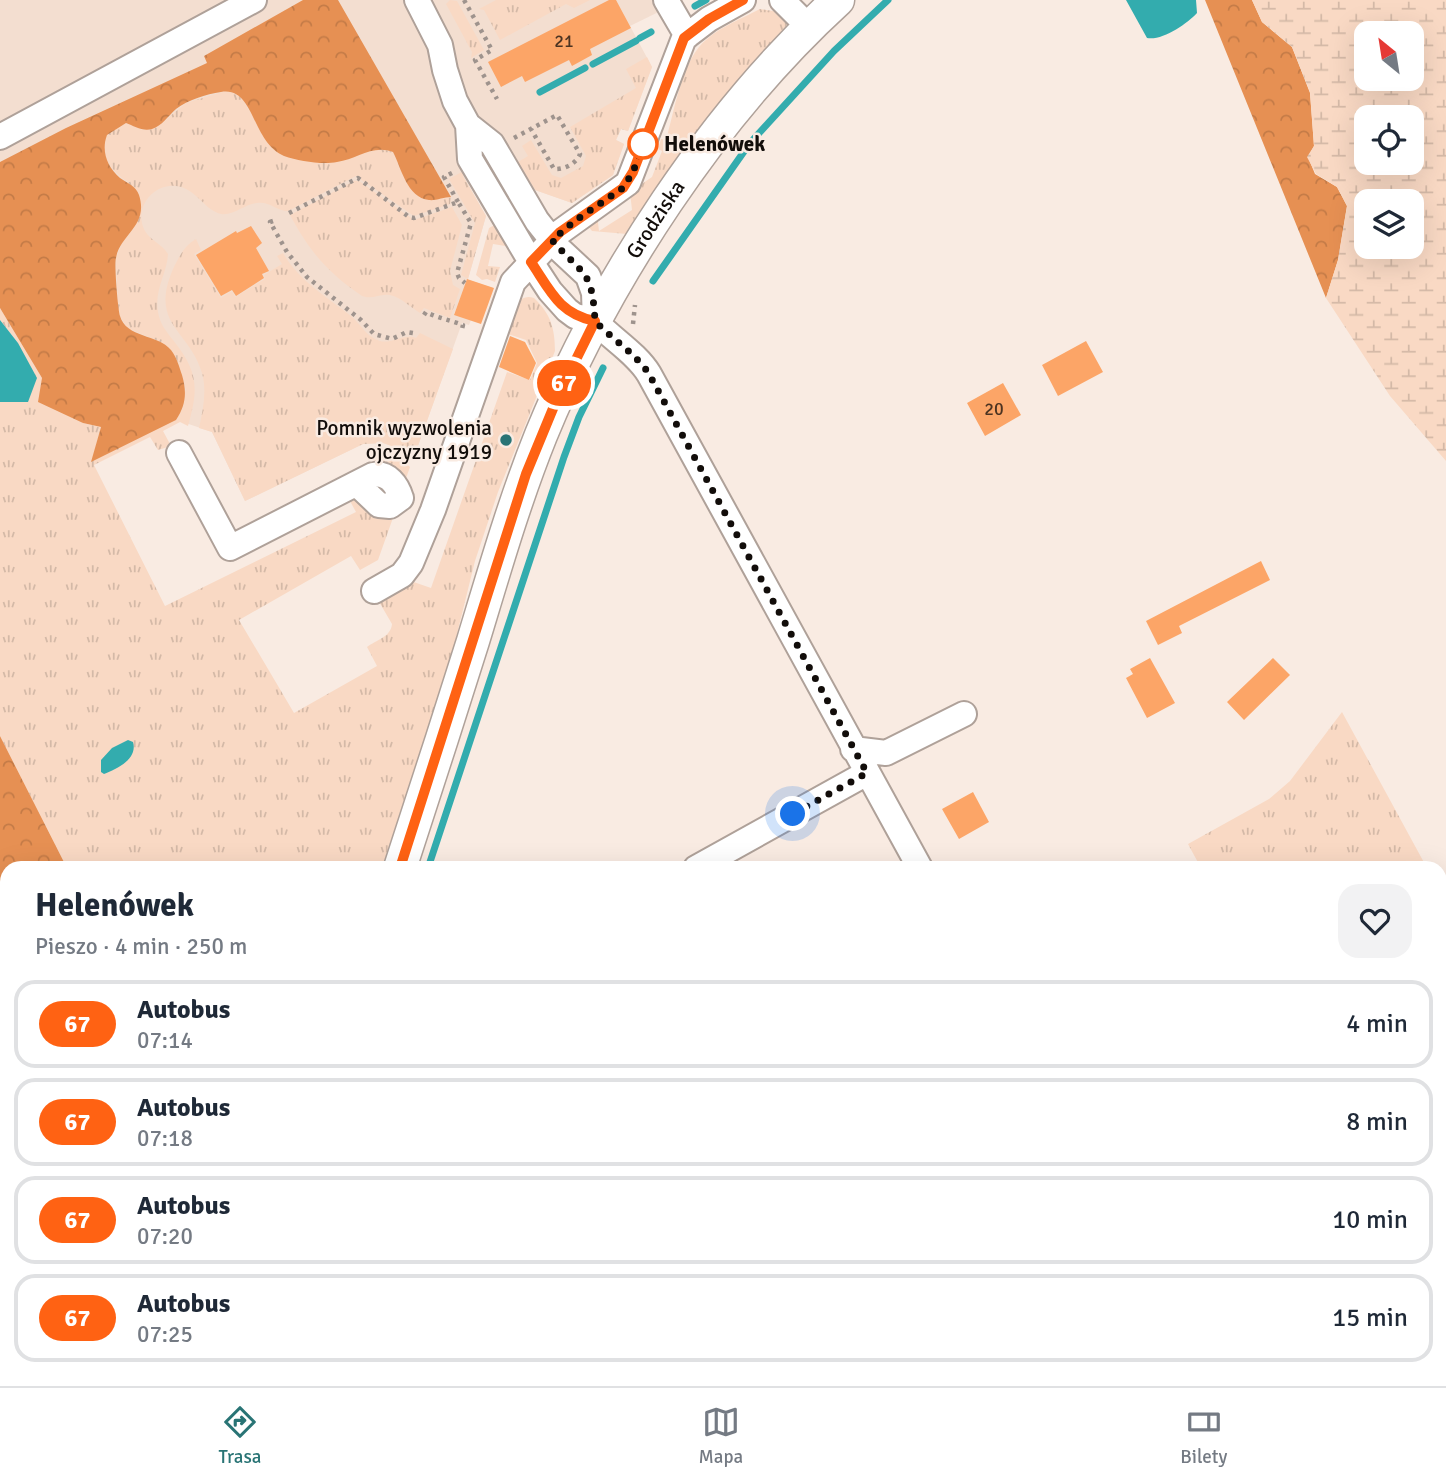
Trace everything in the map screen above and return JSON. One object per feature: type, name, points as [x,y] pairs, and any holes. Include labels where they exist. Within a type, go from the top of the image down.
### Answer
[{"type":"main road","name":"Grodziska","points":[[402,861],[526,474],[559,394],[595,321],[681,183],[749,94],[809,27],[838,0]]},
{"type":"street","points":[[0,137],[254,0]]},
{"type":"street","points":[[417,0],[438,39],[450,89],[468,125],[470,159],[550,291],[575,316],[595,321],[613,340],[638,359],[649,374],[916,861]]},
{"type":"street","points":[[666,0],[687,36]]},
{"type":"street","points":[[374,590],[402,575],[408,567],[433,510],[507,295],[517,276],[552,240],[628,183],[680,45],[709,19],[743,0]]},
{"type":"street","points":[[782,0],[809,27]]},
{"type":"street","points":[[468,125],[492,144],[528,209],[552,240],[588,276],[594,293],[595,321]]},
{"type":"street","points":[[179,453],[230,548],[370,475],[381,474],[396,485],[401,498],[433,510]]},
{"type":"street","points":[[853,750],[886,753],[964,715]]},
{"type":"street","points":[[709,861],[867,773]]},
{"type":"path","points":[[464,0],[492,50],[475,60],[497,99]]},
{"type":"path","points":[[510,140],[557,115],[580,154],[578,160],[560,170],[554,169],[531,129]]},
{"type":"path","points":[[454,172],[444,177],[471,223],[457,273],[465,283]]},
{"type":"path","points":[[289,213],[358,178],[414,218],[458,202]]},
{"type":"path","points":[[274,221],[270,222],[295,265],[374,334],[391,339],[407,332],[413,333],[415,330]]},
{"type":"path","points":[[636,301],[634,328],[638,359]]},
{"type":"path","points":[[424,315],[426,312],[443,320],[450,320],[463,325],[462,329]]},
{"type":"shaded area","points":[[0,0],[683,0],[630,26],[652,67],[628,131],[621,129],[616,140],[624,144],[613,175],[572,203],[535,190],[510,148],[463,175],[486,216],[468,279],[454,314],[471,320],[469,325],[462,323],[415,454],[383,443],[363,444],[245,501],[212,432],[177,420],[0,228]]},
{"type":"green space","points":[[303,0],[338,0],[451,197],[429,200],[415,194],[393,152],[386,150],[372,151],[331,163],[310,162],[284,156],[273,149],[241,97],[232,92],[215,93],[192,100],[176,109],[156,128],[142,129],[126,123],[107,135],[105,153],[109,164],[120,178],[136,189],[141,206],[137,222],[116,258],[120,316],[123,323],[135,332],[158,341],[171,350],[180,368],[185,393],[184,404],[176,420],[91,462],[101,427],[83,423],[38,402],[42,378],[0,308],[0,162],[66,128],[207,63],[204,56]]},
{"type":"green space","points":[[450,0],[457,1],[484,50],[471,58],[472,52],[446,4]]},
{"type":"green space","points":[[496,0],[590,0],[574,8],[566,4],[500,40],[484,10],[479,9]]},
{"type":"green space","points":[[1205,0],[1252,0],[1262,22],[1292,47],[1310,93],[1314,146],[1308,157],[1315,174],[1337,187],[1347,206],[1338,260],[1326,298]]},
{"type":"green space","points":[[1252,0],[1446,0],[1446,461],[1390,396],[1326,298],[1338,260],[1347,206],[1337,187],[1316,174],[1307,157],[1314,146],[1310,92],[1292,47],[1262,22]]},
{"type":"green space","points":[[760,9],[779,12],[787,19],[787,25],[703,127],[627,234],[592,231],[588,226],[597,214],[599,231],[632,210],[630,192],[652,177],[662,151],[658,149],[661,139],[666,140],[680,85],[698,48],[719,30]]},
{"type":"green space","points":[[647,57],[652,67],[628,131],[621,129],[616,140],[624,144],[613,175],[572,203],[535,190],[518,162],[528,156],[522,146],[531,140],[552,175],[561,178],[583,166],[586,156],[570,127],[636,88],[626,69]]},
{"type":"green space","points":[[226,91],[232,93],[240,97],[259,121],[315,161],[336,162],[374,150],[393,152],[406,181],[429,200],[451,197],[450,204],[414,216],[356,176],[288,211],[261,203],[221,214],[186,189],[167,186],[150,195],[142,212],[145,231],[168,254],[159,289],[158,312],[164,327],[192,371],[194,401],[188,426],[180,422],[163,431],[170,444],[168,447],[158,450],[150,437],[94,465],[165,606],[356,512],[350,501],[351,497],[394,515],[378,560],[360,570],[351,556],[239,620],[294,713],[377,666],[367,647],[386,635],[392,624],[378,600],[405,579],[431,588],[507,372],[530,380],[537,363],[526,340],[508,334],[515,317],[511,315],[517,304],[526,297],[534,298],[548,316],[553,329],[555,351],[498,492],[475,561],[453,650],[384,861],[63,861],[0,736],[0,402],[28,402],[18,343],[0,320],[0,308],[42,378],[83,423],[101,427],[92,461],[186,390],[177,360],[156,340],[127,328],[118,313],[116,257],[121,246],[128,182],[117,174],[108,162],[103,148],[111,131],[126,123],[144,130],[163,122],[186,103]]},
{"type":"green space","points":[[467,169],[469,171],[463,176],[486,216],[468,279],[461,275],[475,223],[449,179]]},
{"type":"green space","points":[[354,181],[359,181],[414,220],[452,207],[462,225],[450,271],[453,285],[460,289],[450,318],[424,308],[420,313],[390,295],[362,296],[329,270],[305,240],[290,215]]},
{"type":"green space","points":[[498,223],[511,247],[493,244],[488,266],[500,267],[495,282],[482,280],[476,275],[489,228]]},
{"type":"green space","points":[[196,239],[201,250],[194,254],[221,298],[232,291],[235,297],[265,279],[264,275],[282,264],[277,256],[283,253],[305,280],[351,316],[375,339],[385,342],[407,337],[416,338],[420,333],[453,349],[415,454],[383,443],[363,444],[245,501],[212,432],[199,428],[204,394],[202,373],[189,346],[168,315],[167,288],[173,269],[185,248]]},
{"type":"green space","points":[[376,446],[394,454],[410,467],[405,481],[372,463],[372,447]]},
{"type":"green space","points":[[1342,712],[1423,861],[1197,861],[1188,844],[1269,799],[1290,781]]},
{"type":"green space","points":[[0,736],[63,861],[0,861]]},
{"type":"water","points":[[1126,0],[1196,0],[1197,13],[1181,27],[1167,34],[1147,38]]},
{"type":"water","points":[[0,320],[18,343],[37,378],[28,402],[0,402]]},
{"type":"water","points":[[128,740],[133,742],[134,748],[129,758],[115,769],[104,774],[101,772],[101,760],[112,748]]},
{"type":"building","points":[[609,0],[616,0],[631,28],[590,49],[592,55],[572,66],[569,60],[525,82],[522,76],[501,87],[488,62]]},
{"type":"building","points":[[251,226],[262,243],[256,248],[269,271],[262,274],[264,278],[236,296],[232,290],[221,296],[196,255],[236,231],[237,233]]},
{"type":"building","points":[[467,279],[494,288],[481,324],[454,315]]},
{"type":"building","points":[[510,336],[525,342],[536,363],[529,380],[499,367]]},
{"type":"building","points":[[1086,341],[1103,372],[1058,396],[1042,365]]},
{"type":"building","points":[[1003,383],[1021,415],[985,436],[967,403]]},
{"type":"building","points":[[1261,561],[1270,580],[1179,626],[1182,633],[1158,645],[1146,621]]},
{"type":"building","points":[[1150,658],[1175,703],[1147,718],[1126,678],[1133,674],[1130,669]]},
{"type":"building","points":[[1273,658],[1290,675],[1244,720],[1227,702]]},
{"type":"building","points":[[973,792],[989,822],[959,839],[942,809]]},
{"type":"waterway","points":[[695,6],[706,0]]},
{"type":"waterway","points":[[653,281],[750,143],[834,51],[888,0]]},
{"type":"waterway","points":[[640,38],[651,32]]},
{"type":"waterway","points":[[593,64],[636,41]]},
{"type":"waterway","points":[[540,92],[585,68]]},
{"type":"waterway","points":[[430,861],[564,457],[579,417],[603,368]]},
{"type":"bus line","name":"67","points":[[402,861],[526,474],[559,394],[595,321],[580,318],[567,310],[550,291],[531,262],[560,232],[628,183],[684,38],[709,19],[743,0]]},
{"type":"place","name":"Helenówek","points":[[643,144]]},
{"type":"place","name":"Pomnik wyzwolenia ojczyzny 1919","points":[[506,440]]},
{"type":"route","points":[[643,144],[628,183],[552,240],[588,276],[594,293],[595,321],[642,364],[649,374],[867,773],[793,814]]}]
